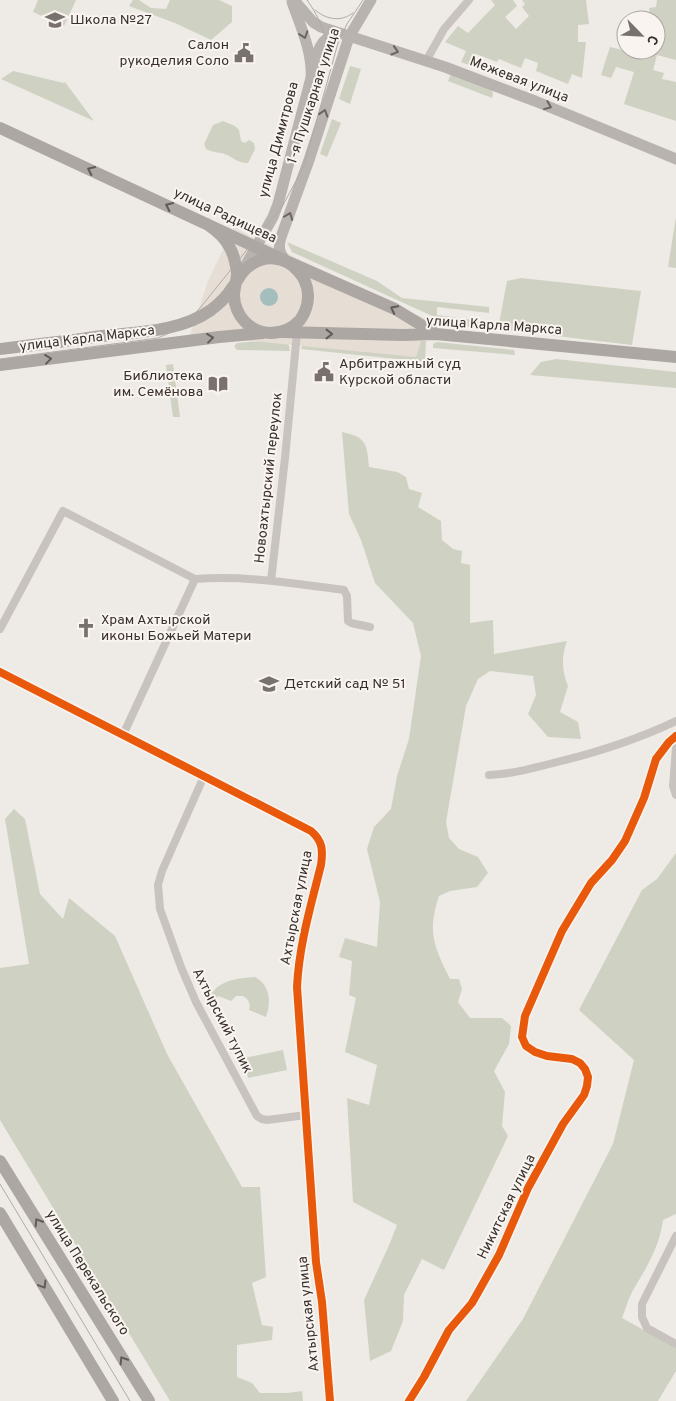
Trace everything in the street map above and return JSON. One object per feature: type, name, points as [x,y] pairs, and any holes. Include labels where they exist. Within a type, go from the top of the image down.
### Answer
[{"type":"main road","name":"Межевая улица","points":[[293,0],[321,28],[426,61],[518,94],[676,159]]},
{"type":"main road","name":"улица Димитрова","points":[[236,281],[273,217],[278,204],[312,72],[308,47],[293,0]]},
{"type":"main road","name":"1-я Пушкарная улица","points":[[286,261],[280,253],[279,243],[309,160],[349,37],[370,0]]},
{"type":"main road","points":[[312,72],[321,44],[331,35],[337,33]]},
{"type":"main road","name":"улица Радищева","points":[[0,128],[286,261],[395,309],[436,334]]},
{"type":"main road","points":[[290,156],[292,163],[299,167],[304,166],[309,160]]},
{"type":"main road","points":[[207,224],[218,231],[231,248],[236,264],[234,297],[239,314],[250,327],[274,333],[287,330],[299,321],[304,313],[308,298],[306,284],[302,275],[286,261],[276,258],[259,261],[242,272],[236,281]]},
{"type":"main road","name":"улица Карла Маркса","points":[[0,349],[159,329],[185,323],[211,310],[224,298],[236,281]]},
{"type":"main road","name":"улица Карла Маркса","points":[[0,365],[219,337],[274,333],[436,334],[676,357]]},
{"type":"main road","name":"улица Перекальского","points":[[0,1161],[149,1401]]},
{"type":"main road","points":[[0,1213],[113,1401]]},
{"type":"street","points":[[426,61],[444,29],[469,0]]},
{"type":"street","name":"Новоахтырский переулок","points":[[297,333],[271,581],[344,590],[347,596],[348,621],[351,624],[370,626]]},
{"type":"street","points":[[0,629],[63,511],[195,579],[216,577],[271,581]]},
{"type":"street","points":[[123,735],[195,579]]},
{"type":"street","name":"Ахтырская улица","points":[[0,672],[312,831],[321,842],[323,852],[321,865],[298,962],[296,986],[316,1262],[322,1302],[330,1401]]},
{"type":"street","points":[[489,775],[511,774],[580,757],[645,736],[676,721]]},
{"type":"street","name":"Никитская улица","points":[[408,1401],[424,1377],[449,1330],[472,1303],[499,1255],[528,1188],[563,1124],[584,1095],[588,1086],[585,1068],[580,1063],[572,1059],[547,1056],[535,1052],[526,1046],[522,1038],[525,1016],[562,931],[591,883],[612,860],[625,840],[644,798],[656,760],[669,742],[676,736]]},
{"type":"street","points":[[676,748],[672,786],[676,795]]},
{"type":"street","name":"Ахтырский тупик","points":[[204,776],[162,871],[158,885],[160,910],[196,1002],[257,1116],[267,1120],[306,1115]]},
{"type":"street","points":[[676,1236],[642,1304],[642,1317],[647,1328],[676,1344]]},
{"type":"green space","points":[[38,0],[76,0],[64,26],[33,12]]},
{"type":"green space","points":[[133,0],[139,0],[151,8],[166,9],[170,0],[219,0],[232,6],[232,22],[211,40],[175,23],[129,6]]},
{"type":"green space","points":[[491,0],[513,0],[517,6],[505,17],[516,29],[529,16],[522,7],[525,4],[522,0],[586,0],[589,24],[578,25],[578,42],[586,42],[582,78],[572,74],[568,84],[536,71],[538,63],[525,58],[521,68],[499,59],[497,62],[476,54],[471,66],[461,62],[466,51],[445,42],[458,26],[468,33],[495,5]]},
{"type":"green space","points":[[657,0],[676,0],[676,60],[666,57],[666,10],[649,10],[649,8],[656,7]]},
{"type":"green space","points":[[610,47],[616,48],[616,60],[656,60],[653,70],[664,73],[662,79],[676,82],[676,121],[624,104],[634,72],[616,67],[611,78],[601,75]]},
{"type":"green space","points":[[350,66],[361,69],[350,104],[339,99]]},
{"type":"green space","points":[[13,71],[65,82],[94,121],[1,79]]},
{"type":"green space","points":[[451,74],[492,90],[492,98],[448,81]]},
{"type":"green space","points":[[332,119],[341,123],[327,157],[320,154]]},
{"type":"green space","points":[[223,121],[235,126],[239,130],[241,141],[245,143],[249,140],[254,143],[255,149],[248,163],[206,149],[204,144],[213,125]]},
{"type":"green space","points":[[676,217],[676,268],[668,267]]},
{"type":"green space","points":[[287,242],[377,281],[402,298],[489,307],[489,313],[437,307],[437,315],[488,322],[487,329],[458,325],[441,320],[292,252]]},
{"type":"green space","points":[[521,278],[641,291],[632,345],[498,329],[507,281]]},
{"type":"green space","points":[[282,339],[288,342],[290,351],[237,350],[234,346],[237,343]]},
{"type":"green space","points":[[394,339],[426,341],[425,362],[301,349],[303,344]]},
{"type":"green space","points":[[437,342],[514,350],[515,355],[433,348],[433,344]]},
{"type":"green space","points":[[556,359],[676,372],[676,388],[530,375],[541,362]]},
{"type":"green space","points":[[173,364],[180,417],[173,417],[166,365]]},
{"type":"green space","points":[[342,432],[356,436],[364,442],[369,467],[397,472],[406,477],[409,489],[422,493],[418,507],[441,521],[442,540],[453,549],[462,551],[461,563],[470,565],[470,623],[493,620],[494,654],[567,641],[563,664],[568,686],[560,712],[578,722],[581,739],[548,737],[528,714],[536,695],[533,676],[490,671],[478,679],[466,706],[446,822],[449,838],[459,849],[478,857],[488,873],[477,887],[450,891],[439,896],[433,920],[433,930],[436,948],[450,979],[459,979],[462,989],[458,1002],[470,1018],[502,1018],[511,1026],[509,1044],[494,1071],[505,1092],[502,1126],[508,1136],[444,1270],[422,1259],[404,1295],[403,1321],[391,1351],[370,1361],[364,1300],[397,1225],[353,1202],[347,1098],[369,1105],[377,1065],[345,1052],[356,998],[349,995],[352,961],[339,957],[345,938],[377,947],[380,902],[367,849],[374,827],[391,809],[397,776],[409,739],[421,656],[413,623],[375,583],[361,540],[349,514]]},
{"type":"green space","points":[[14,809],[25,819],[40,894],[63,919],[69,898],[115,936],[167,1054],[242,1187],[260,1187],[266,1277],[252,1283],[262,1325],[273,1327],[272,1340],[237,1345],[237,1377],[252,1383],[260,1393],[302,1391],[303,1401],[170,1401],[0,1120],[0,968],[29,964],[5,819]]},
{"type":"green space","points":[[676,853],[676,1214],[663,1220],[655,1249],[632,1292],[622,1318],[676,1348],[676,1371],[658,1401],[466,1401],[523,1319],[613,1144],[634,1060],[579,1010],[642,890],[657,879]]},
{"type":"green space","points":[[255,977],[267,990],[269,1006],[266,1017],[249,1010],[249,1002],[243,996],[236,996],[231,1001],[218,996],[214,1000],[211,995],[224,983],[236,979]]},
{"type":"green space","points":[[283,1050],[287,1070],[248,1078],[244,1058]]},
{"type":"shaded area","points":[[234,227],[428,320],[416,357],[190,335],[208,281]]},
{"type":"water","points":[[265,288],[273,288],[278,293],[276,304],[265,306],[260,301],[260,293]]},
{"type":"tram line","points":[[307,0],[323,30],[327,46],[327,63]]},
{"type":"tram line","points":[[0,359],[158,338],[176,330],[186,322],[200,308],[283,205],[304,166],[338,43],[347,24],[363,0]]},
{"type":"tram line","points":[[315,10],[324,16],[334,19],[344,18],[353,13]]},
{"type":"tram line","points":[[0,1184],[130,1401]]},
{"type":"cycle path","points":[[0,672],[311,831],[320,842],[322,851],[321,865],[303,940],[297,987],[316,1262],[322,1302],[330,1401]]},
{"type":"cycle path","points":[[409,1401],[449,1330],[472,1303],[499,1255],[528,1188],[563,1124],[584,1095],[588,1077],[580,1063],[572,1059],[547,1056],[535,1052],[526,1046],[522,1037],[525,1016],[562,931],[591,883],[612,860],[625,841],[644,798],[656,759],[676,736]]},
{"type":"place","name":"Школа №27","points":[[55,20]]},
{"type":"place","name":"Салон рукоделия Соло","points":[[244,53]]},
{"type":"place","name":"Арбитражный суд Курской области","points":[[324,372]]},
{"type":"place","name":"Библиотека им. Семёнова","points":[[218,384]]},
{"type":"place","name":"Храм Ахтырской иконы Божьей Матери","points":[[86,628]]},
{"type":"place","name":"Детский сад № 51","points":[[269,684]]}]
